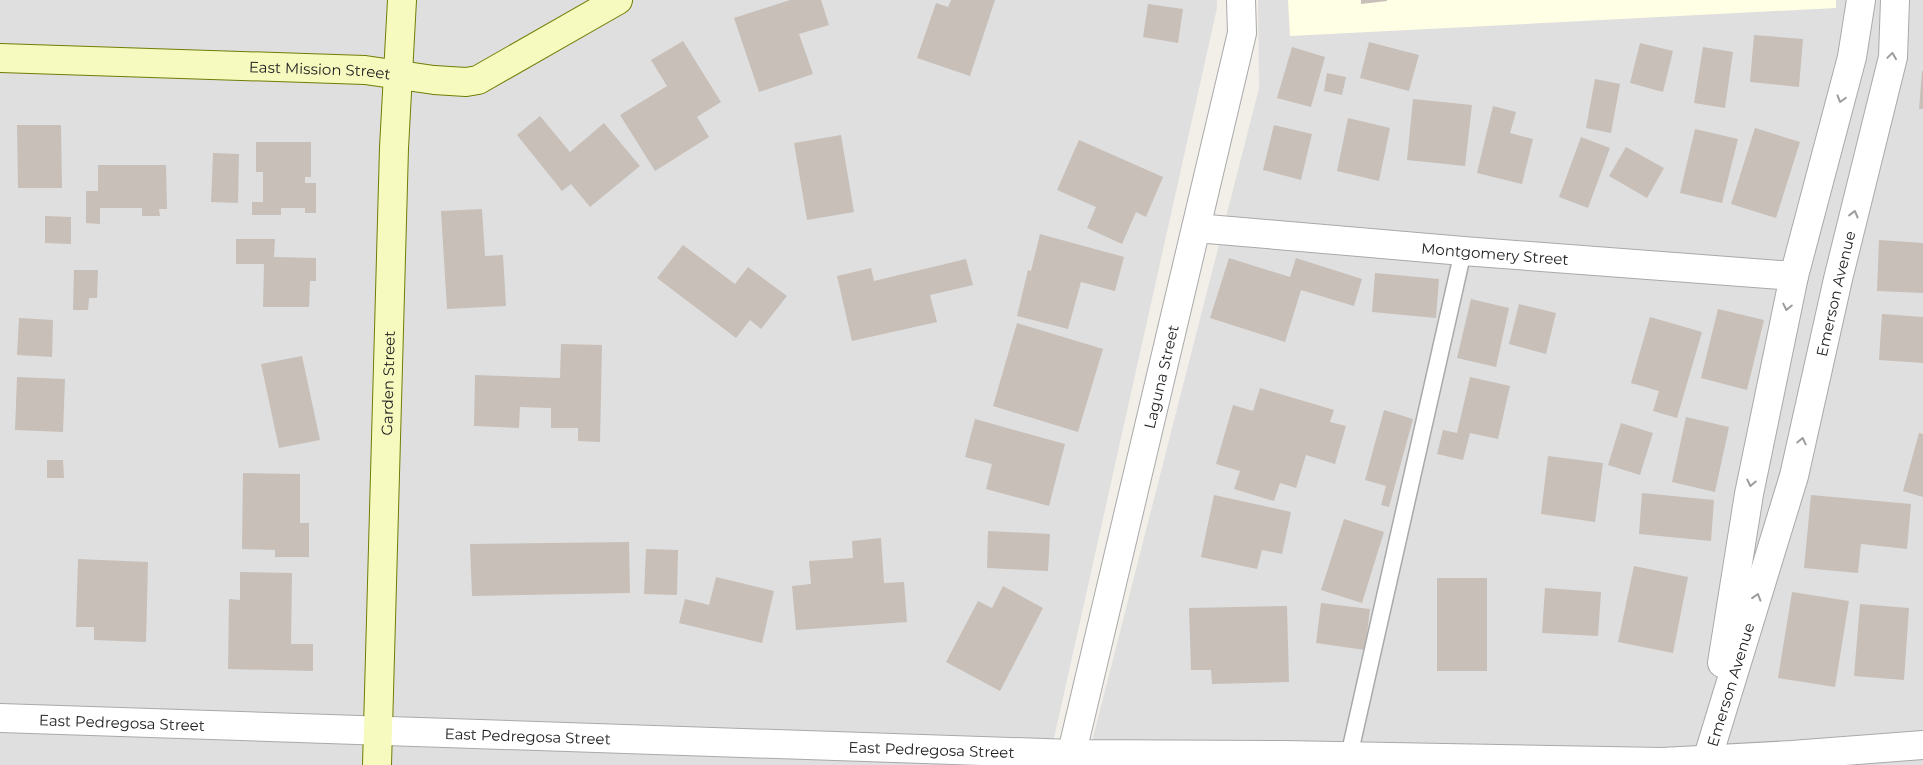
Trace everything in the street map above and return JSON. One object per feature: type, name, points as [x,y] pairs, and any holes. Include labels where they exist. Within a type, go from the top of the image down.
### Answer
[{"type":"street","name":"Garden Street","points":[[377,765],[394,158],[402,0]]},
{"type":"street","name":"East Mission Street","points":[[0,58],[365,70],[458,82],[478,80],[618,0]]},
{"type":"street","name":"Laguna Street","points":[[1070,759],[1242,33],[1242,0]]},
{"type":"street","name":"Emerson Avenue","points":[[1707,760],[1749,494],[1794,276],[1852,57],[1861,0]]},
{"type":"street","name":"Emerson Avenue","points":[[1707,760],[1794,476],[1838,280],[1893,57],[1895,0]]},
{"type":"street","name":"Montgomery Street","points":[[1196,228],[1463,251],[1794,276]]},
{"type":"street","name":"East Pedregosa Street","points":[[0,718],[377,730],[1070,759],[1349,756],[1663,764],[1923,744]]},
{"type":"lane","points":[[1349,756],[1463,251]]},
{"type":"shaded area","points":[[0,0],[1217,0],[1217,8],[1048,765],[0,765]]},
{"type":"shaded area","points":[[1258,0],[1923,0],[1923,765],[1086,765],[1259,88]]},
{"type":"shaded area","points":[[1288,0],[1836,0],[1836,8],[1290,36]]},
{"type":"building","points":[[790,0],[821,0],[829,25],[799,34],[813,74],[759,92],[734,18]]},
{"type":"building","points":[[951,0],[995,0],[970,76],[917,58],[936,3],[948,7]]},
{"type":"building","points":[[1361,0],[1387,0],[1387,1],[1361,4]]},
{"type":"building","points":[[1148,4],[1183,9],[1178,43],[1143,37]]},
{"type":"building","points":[[1754,35],[1803,39],[1799,87],[1750,82]]},
{"type":"building","points":[[683,41],[721,102],[697,117],[709,137],[655,171],[620,115],[667,86],[651,60]]},
{"type":"building","points":[[1369,42],[1419,55],[1409,91],[1360,78]]},
{"type":"building","points":[[1640,43],[1673,51],[1663,92],[1630,83]]},
{"type":"building","points":[[1292,47],[1325,57],[1311,107],[1277,98]]},
{"type":"building","points":[[1703,47],[1733,52],[1725,108],[1694,103]]},
{"type":"building","points":[[1922,71],[1923,109],[1919,109]]},
{"type":"building","points":[[1327,73],[1346,77],[1342,95],[1324,91]]},
{"type":"building","points":[[1595,79],[1620,84],[1611,133],[1586,128]]},
{"type":"building","points":[[1413,99],[1472,105],[1465,166],[1407,160]]},
{"type":"building","points":[[1493,106],[1516,112],[1510,133],[1533,139],[1522,184],[1477,173]]},
{"type":"building","points":[[540,116],[570,152],[604,123],[640,166],[590,207],[571,184],[562,191],[517,135]]},
{"type":"building","points":[[1348,118],[1390,128],[1379,181],[1337,171]]},
{"type":"building","points":[[17,125],[61,125],[62,188],[18,188]]},
{"type":"building","points":[[1274,125],[1312,134],[1301,180],[1263,170]]},
{"type":"building","points":[[1755,128],[1800,142],[1776,218],[1731,204]]},
{"type":"building","points":[[1695,129],[1738,139],[1722,203],[1680,193]]},
{"type":"building","points":[[841,135],[854,212],[807,220],[794,143]]},
{"type":"building","points":[[1581,137],[1610,148],[1588,208],[1559,197]]},
{"type":"building","points":[[1079,140],[1163,177],[1146,217],[1136,212],[1122,244],[1087,228],[1096,207],[1057,190]]},
{"type":"building","points":[[256,142],[311,142],[311,177],[305,177],[305,183],[316,183],[316,213],[305,213],[305,208],[281,208],[281,215],[252,215],[252,202],[263,202],[263,172],[256,172]]},
{"type":"building","points":[[1626,147],[1664,168],[1647,198],[1609,176]]},
{"type":"building","points":[[213,153],[239,154],[238,203],[211,202]]},
{"type":"building","points":[[98,165],[166,165],[167,209],[159,209],[160,216],[142,216],[142,208],[100,208],[100,224],[86,223],[86,191],[98,191]]},
{"type":"building","points":[[482,209],[485,256],[503,255],[506,306],[447,309],[441,211]]},
{"type":"building","points":[[45,216],[71,217],[71,244],[45,243]]},
{"type":"building","points":[[1040,234],[1124,257],[1115,291],[1081,282],[1068,329],[1017,316],[1028,270],[1031,271]]},
{"type":"building","points":[[236,239],[275,239],[274,257],[316,258],[316,281],[310,281],[309,307],[263,307],[264,264],[236,264]]},
{"type":"building","points":[[1879,240],[1923,243],[1923,293],[1877,291]]},
{"type":"building","points":[[683,245],[735,284],[748,267],[787,296],[761,329],[750,320],[736,338],[657,278]]},
{"type":"building","points":[[1229,258],[1290,277],[1296,258],[1362,279],[1354,306],[1301,290],[1285,342],[1210,318]]},
{"type":"building","points":[[966,259],[973,285],[930,295],[937,322],[852,341],[837,276],[871,268],[874,281]]},
{"type":"building","points":[[74,270],[98,270],[97,298],[89,298],[88,310],[73,310]]},
{"type":"building","points":[[1375,273],[1439,279],[1436,318],[1372,312]]},
{"type":"building","points":[[1471,299],[1509,308],[1496,367],[1457,358]]},
{"type":"building","points":[[1519,304],[1556,313],[1546,354],[1509,344]]},
{"type":"building","points":[[1718,309],[1764,320],[1747,390],[1701,378]]},
{"type":"building","points":[[1882,314],[1923,317],[1923,363],[1879,360]]},
{"type":"building","points":[[1650,317],[1702,332],[1677,418],[1653,411],[1659,391],[1631,383]]},
{"type":"building","points":[[19,318],[53,320],[52,357],[17,355]]},
{"type":"building","points":[[1017,323],[1103,349],[1078,432],[993,406]]},
{"type":"building","points":[[561,344],[602,345],[600,442],[578,441],[578,428],[551,428],[551,408],[520,407],[519,428],[474,426],[475,375],[560,378]]},
{"type":"building","points":[[302,356],[320,440],[279,448],[261,364]]},
{"type":"building","points":[[17,377],[65,379],[63,432],[15,430]]},
{"type":"building","points":[[1470,377],[1510,386],[1498,439],[1470,433],[1463,460],[1437,454],[1443,430],[1457,433]]},
{"type":"building","points":[[1260,388],[1334,410],[1330,422],[1346,426],[1335,464],[1306,455],[1296,488],[1280,483],[1274,501],[1234,489],[1240,471],[1216,464],[1233,405],[1253,411]]},
{"type":"building","points":[[1384,410],[1413,419],[1389,507],[1381,505],[1386,486],[1365,480]]},
{"type":"building","points":[[1686,417],[1729,427],[1715,492],[1672,482]]},
{"type":"building","points":[[975,419],[1065,444],[1049,506],[986,489],[992,464],[965,457]]},
{"type":"building","points":[[1621,423],[1653,433],[1640,475],[1608,465]]},
{"type":"building","points":[[1919,433],[1923,434],[1923,497],[1903,491]]},
{"type":"building","points":[[1548,456],[1603,463],[1595,522],[1541,514]]},
{"type":"building","points":[[47,460],[63,460],[64,478],[47,478]]},
{"type":"building","points":[[243,473],[300,474],[300,523],[309,523],[309,557],[275,557],[275,550],[242,549]]},
{"type":"building","points":[[1642,493],[1714,500],[1711,541],[1639,534]]},
{"type":"building","points":[[1214,495],[1291,512],[1282,554],[1262,550],[1257,569],[1201,557]]},
{"type":"building","points":[[1811,495],[1911,504],[1907,549],[1861,544],[1858,573],[1804,568]]},
{"type":"building","points":[[1344,519],[1384,532],[1362,603],[1321,590]]},
{"type":"building","points":[[988,531],[1050,534],[1048,571],[987,568]]},
{"type":"building","points":[[881,538],[884,583],[904,582],[907,622],[796,630],[792,586],[811,584],[809,561],[853,558],[852,541]]},
{"type":"building","points":[[629,542],[630,593],[472,596],[470,544]]},
{"type":"building","points":[[646,549],[678,550],[677,595],[644,594]]},
{"type":"building","points":[[78,559],[148,562],[146,642],[94,640],[94,627],[76,627]]},
{"type":"building","points":[[1634,566],[1688,577],[1673,653],[1618,642]]},
{"type":"building","points":[[240,572],[292,573],[291,644],[313,644],[313,671],[228,669],[229,599],[240,600]]},
{"type":"building","points":[[716,577],[774,591],[762,643],[679,623],[685,599],[709,605]]},
{"type":"building","points":[[1437,578],[1487,578],[1487,671],[1437,671]]},
{"type":"building","points":[[1003,586],[1043,608],[1000,691],[946,662],[978,601],[992,608]]},
{"type":"building","points":[[1545,588],[1601,592],[1598,636],[1542,633]]},
{"type":"building","points":[[1792,592],[1849,601],[1835,687],[1778,678]]},
{"type":"building","points":[[1321,603],[1370,609],[1365,650],[1316,643]]},
{"type":"building","points":[[1860,604],[1909,608],[1904,680],[1854,676]]},
{"type":"building","points":[[1287,606],[1289,682],[1212,684],[1211,670],[1191,670],[1189,608]]}]
